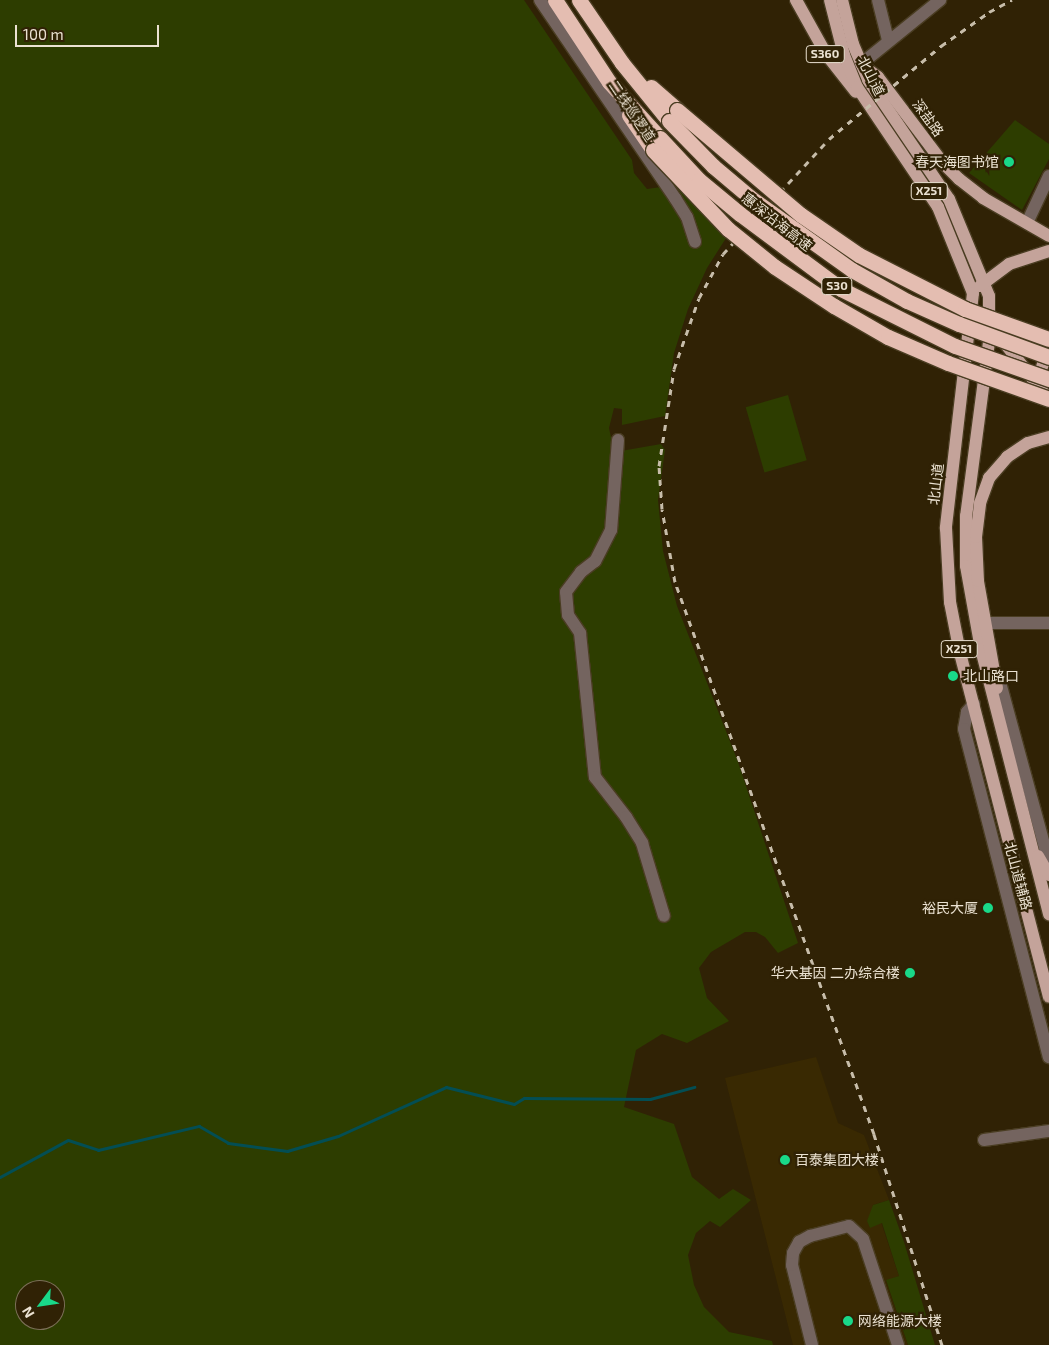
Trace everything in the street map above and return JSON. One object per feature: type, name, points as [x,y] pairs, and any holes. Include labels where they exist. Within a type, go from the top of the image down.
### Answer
[{"type":"highway","points":[[556,0],[609,82],[656,144],[728,229],[834,306],[888,337],[948,363],[1047,398]]},
{"type":"highway","points":[[579,0],[595,24],[652,88],[673,116],[801,215],[859,255],[965,308],[1049,339]]},
{"type":"highway","name":"惠深沿海高速","points":[[673,116],[713,166],[750,198],[852,270],[907,301],[950,320],[1049,357]]},
{"type":"highway","name":"惠深沿海高速","points":[[656,144],[733,208],[841,289],[955,346],[1049,379]]},
{"type":"main road","name":"S360","points":[[796,0],[840,76],[865,101]]},
{"type":"main road","name":"北山道","points":[[830,0],[844,55],[865,101],[906,156],[938,207],[973,293],[946,545],[950,602],[974,704],[1049,997]]},
{"type":"main road","name":"北山道","points":[[842,0],[861,64],[877,95],[904,131],[949,199],[985,282],[990,324],[973,451],[965,550],[976,627],[1049,914]]},
{"type":"main road","name":"深盐路","points":[[861,64],[886,87],[942,162],[984,198],[1049,236]]},
{"type":"main road","points":[[904,131],[942,162]]},
{"type":"main road","points":[[1047,398],[990,324],[973,293],[985,282],[1017,260],[1049,250]]},
{"type":"main road","points":[[1047,398],[1041,370],[1049,345]]},
{"type":"main road","points":[[1001,728],[994,660],[985,623],[976,556],[977,518],[983,490],[1007,457],[1028,443],[1049,437]]},
{"type":"main road","points":[[1031,846],[1049,875]]},
{"type":"street","name":"二线巡逻道","points":[[540,0],[679,204],[695,242]]},
{"type":"street","points":[[878,0],[888,40]]},
{"type":"street","points":[[861,64],[888,40],[940,0]]},
{"type":"street","points":[[1027,223],[1049,176]]},
{"type":"street","points":[[618,440],[611,530],[595,561],[581,572],[566,592],[568,615],[580,633],[595,777],[626,818],[642,844],[664,916]]},
{"type":"street","points":[[985,623],[1049,623]]},
{"type":"street","points":[[994,660],[1049,863]]},
{"type":"street","name":"北山道辅路","points":[[974,704],[967,712],[964,729],[1049,1058]]},
{"type":"street","points":[[984,1140],[1049,1131]]},
{"type":"street","points":[[812,1345],[792,1265],[793,1253],[799,1242],[810,1236],[849,1226],[862,1239],[898,1345]]},
{"type":"shaded area","points":[[816,1057],[838,1123],[864,1135],[889,1200],[873,1205],[870,1227],[881,1222],[899,1276],[886,1281],[908,1345],[793,1345],[725,1078]]},
{"type":"green space","points":[[0,0],[524,0],[632,160],[634,173],[647,189],[675,185],[728,235],[707,268],[688,309],[674,353],[665,416],[622,425],[622,409],[614,408],[609,428],[612,442],[621,451],[661,444],[665,450],[658,500],[663,551],[677,606],[738,762],[798,943],[778,953],[765,937],[756,932],[745,932],[711,952],[699,968],[707,998],[729,1021],[687,1043],[662,1034],[636,1050],[624,1107],[674,1124],[692,1177],[719,1199],[733,1189],[751,1200],[720,1227],[710,1221],[696,1233],[688,1255],[694,1285],[704,1307],[729,1332],[772,1341],[773,1345],[0,1345]]},
{"type":"green space","points":[[1015,120],[1049,144],[1049,159],[1022,210],[969,173]]},
{"type":"green space","points":[[788,395],[807,460],[764,472],[746,407]]},
{"type":"green space","points":[[889,1200],[904,1242],[935,1345],[908,1345],[886,1280],[899,1276],[882,1223],[870,1228],[867,1221],[873,1205]]},
{"type":"waterway","points":[[0,1177],[68,1140],[98,1150],[199,1126],[228,1143],[287,1151],[338,1136],[446,1087],[514,1104],[524,1098],[650,1099],[694,1087]]},
{"type":"railway","points":[[942,1345],[874,1134],[675,582],[662,509],[659,466],[674,369],[699,298],[723,254],[829,139],[941,46],[989,12],[1012,0]]},
{"type":"place","name":"春天海图书馆","points":[[1009,162]]},
{"type":"place","name":"北山路口","points":[[953,676]]},
{"type":"place","name":"裕民大厦","points":[[988,908]]},
{"type":"place","name":"华大基因 二办综合楼","points":[[910,973]]},
{"type":"place","name":"百泰集团大楼","points":[[785,1160]]},
{"type":"place","name":"网络能源大楼","points":[[848,1321]]}]
